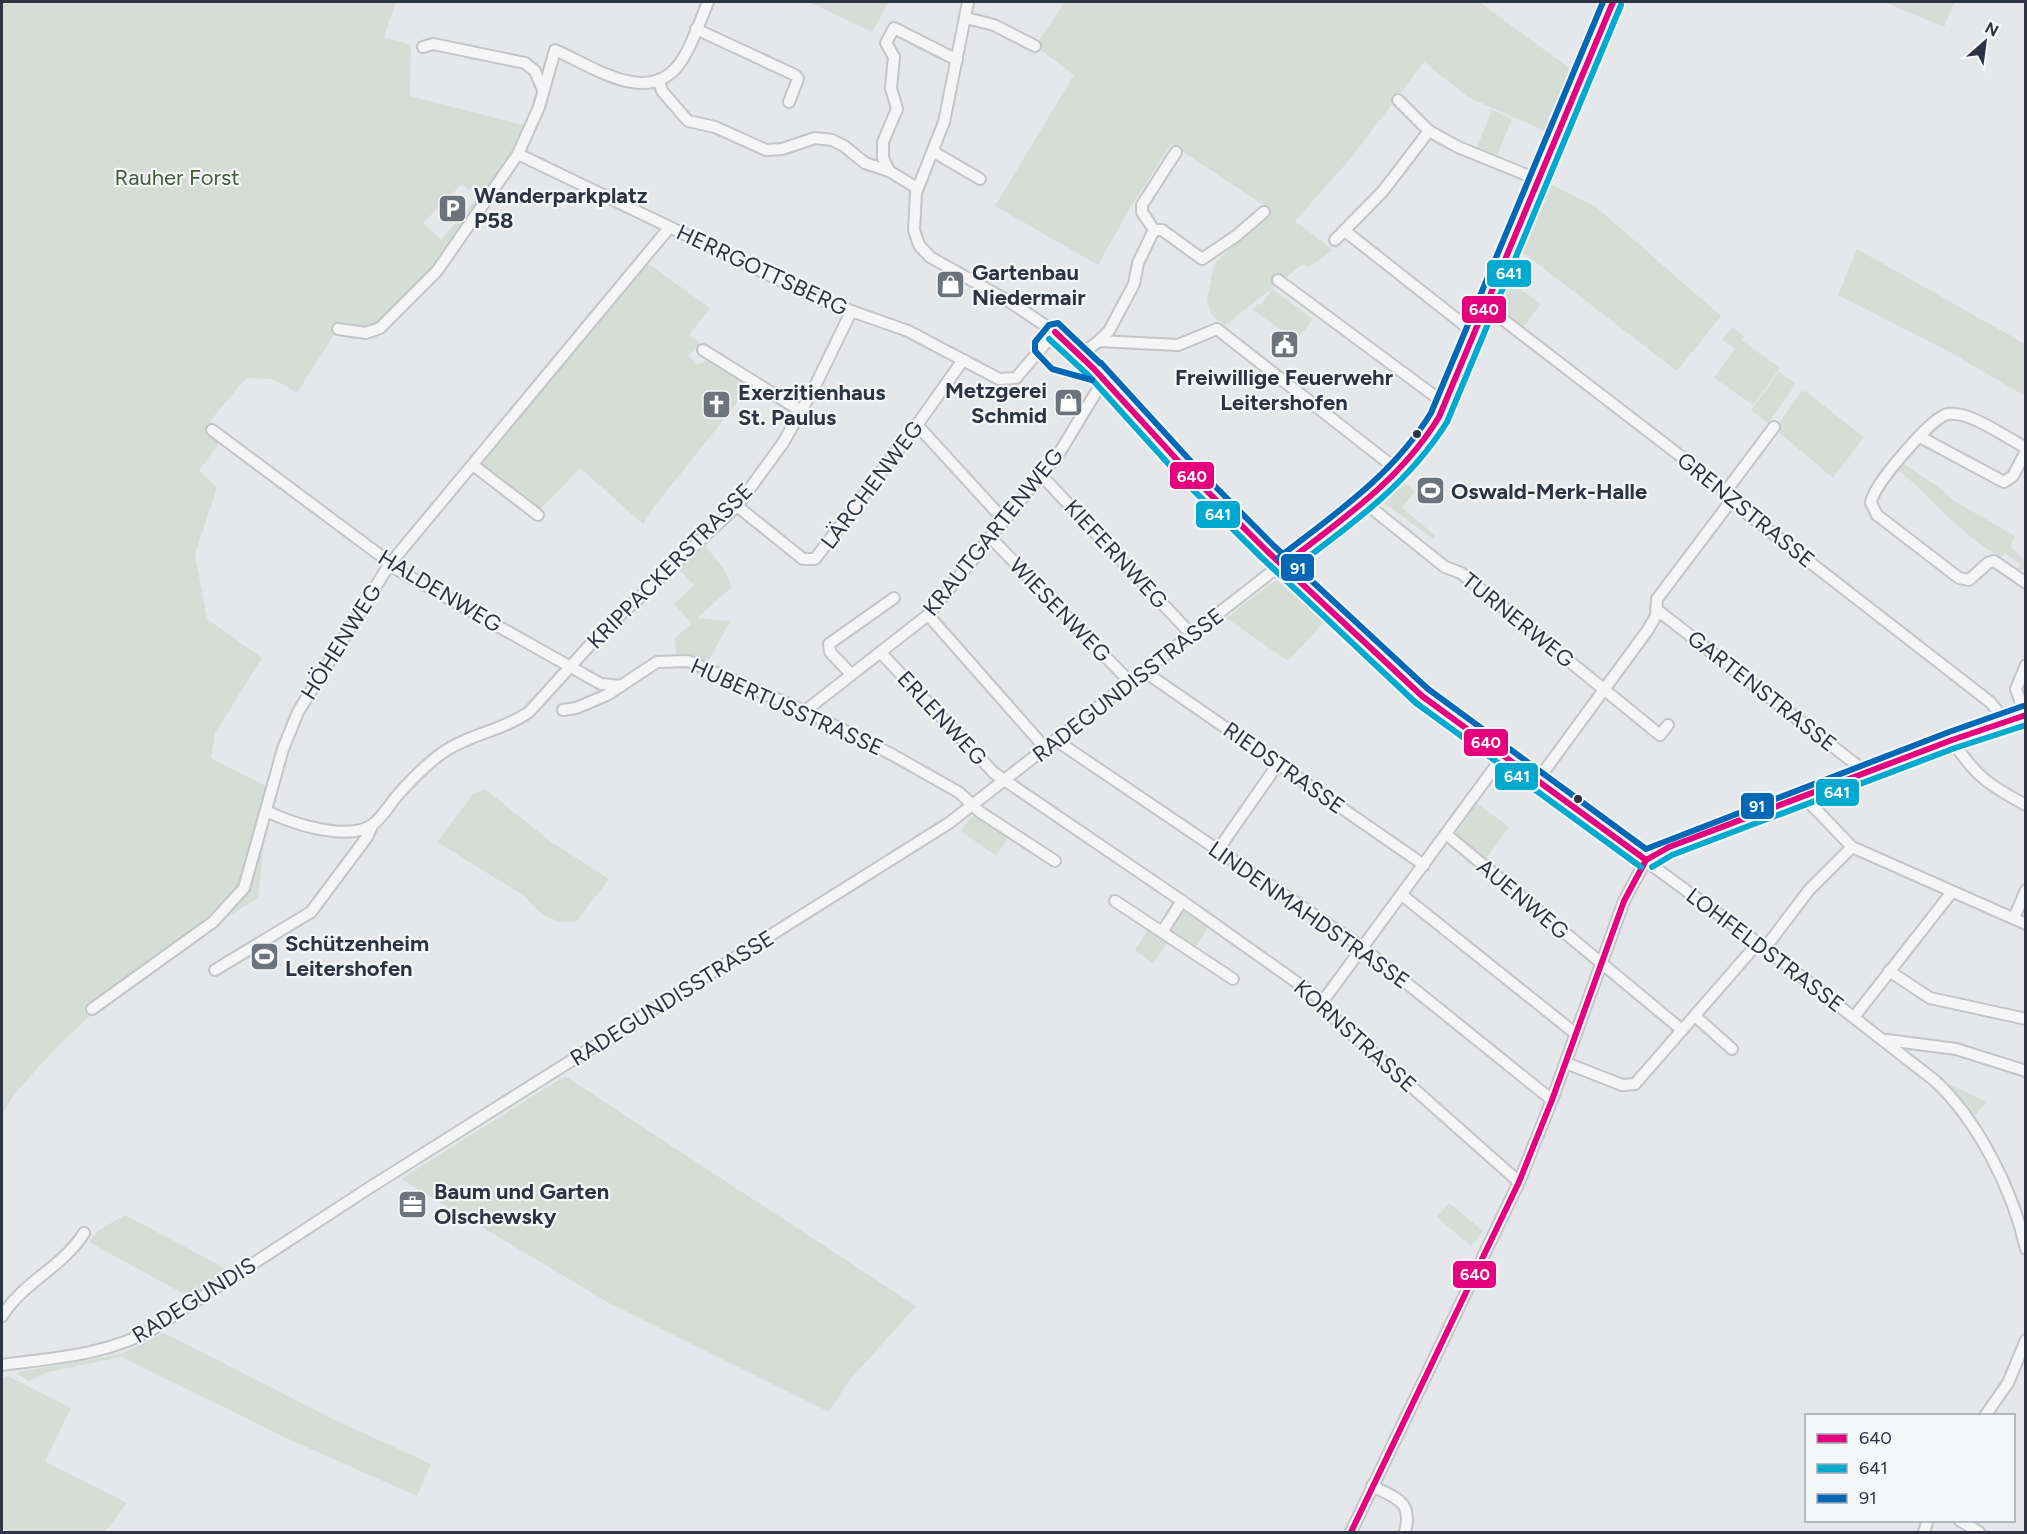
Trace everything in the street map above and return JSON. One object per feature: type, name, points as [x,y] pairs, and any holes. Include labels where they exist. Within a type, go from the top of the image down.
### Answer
[{"type":"street","points":[[338,329],[373,332],[394,316],[437,271],[518,154],[535,116],[555,50],[636,85],[659,82],[682,60],[708,2]]},
{"type":"street","points":[[659,82],[662,92],[688,121],[715,127],[766,150],[782,149],[814,138],[823,138],[844,146],[866,163],[889,171],[917,188],[934,152],[944,122],[969,2]]},
{"type":"street","name":"RADEGUNDISSTRASSE","points":[[369,1188],[942,828],[1047,749],[1400,472],[1426,441],[1444,404],[1613,2]]},
{"type":"street","points":[[966,18],[994,24],[1035,46]]},
{"type":"street","points":[[889,171],[883,158],[883,142],[897,109],[891,88],[894,57],[886,43],[894,28],[957,60]]},
{"type":"street","points":[[696,29],[795,75],[798,79],[789,102]]},
{"type":"street","points":[[423,47],[433,44],[525,63],[535,71],[543,90]]},
{"type":"street","points":[[1398,100],[1429,131],[1458,147],[1539,180]]},
{"type":"street","points":[[1335,240],[1383,191],[1429,131]]},
{"type":"street","points":[[934,152],[980,179]]},
{"type":"street","points":[[1154,230],[1142,212],[1142,205],[1176,152]]},
{"type":"street","name":"HERRGOTTSBERG","points":[[518,154],[746,266],[851,312],[908,331],[999,379],[1016,378],[1055,332]]},
{"type":"street","name":"LOHFELDSTRASSE","points":[[917,188],[914,230],[919,245],[930,257],[1055,332],[1104,379],[1191,474],[1283,565],[1422,696],[1761,946],[1934,1080],[1959,1106],[2005,1186],[2014,1208],[2025,1249]]},
{"type":"street","points":[[1154,230],[1162,230],[1202,259],[1236,236],[1264,212]]},
{"type":"street","name":"HÖHENWEG","points":[[92,1009],[213,922],[244,888],[283,749],[298,712],[389,565],[669,228]]},
{"type":"street","points":[[1080,355],[1109,331],[1134,285],[1138,263],[1154,230]]},
{"type":"street","points":[[1345,231],[1473,332]]},
{"type":"street","points":[[1278,280],[1444,404]]},
{"type":"street","name":"GRENZSTRASSE","points":[[1484,305],[1990,702],[2002,722]]},
{"type":"street","name":"KRIPPACKERSTRASSE","points":[[372,826],[414,777],[442,753],[476,735],[515,722],[528,712],[599,635],[737,506],[783,443],[851,312]]},
{"type":"street","points":[[1099,340],[1178,345],[1217,329],[1400,472]]},
{"type":"street","points":[[703,350],[801,411]]},
{"type":"street","name":"LÄRCHENWEG","points":[[737,506],[804,559],[816,559],[963,360]]},
{"type":"street","name":"KRAUTGARTENWEG","points":[[805,711],[850,673],[881,653],[928,615],[1066,442],[1104,379]]},
{"type":"street","points":[[1920,437],[1995,480],[2004,482],[2013,476],[2025,449],[1956,414],[1939,417],[1920,437],[1873,492],[1871,503],[1873,509],[1959,578],[1970,580],[1988,563],[1994,561],[2025,583]]},
{"type":"street","points":[[917,425],[1004,519]]},
{"type":"street","points":[[1537,781],[1650,627],[1656,616],[1657,599],[1774,427]]},
{"type":"street","name":"HALDENWEG","points":[[212,430],[385,559],[389,565],[601,684],[621,686]]},
{"type":"street","points":[[473,465],[538,515]]},
{"type":"street","name":"KIEFERNWEG","points":[[1040,474],[1192,635]]},
{"type":"street","name":"TURNERWEG","points":[[1364,502],[1445,567],[1461,573],[1660,735],[1668,725]]},
{"type":"street","name":"WIESENWEG","points":[[990,537],[1131,683]]},
{"type":"street","points":[[850,673],[830,652],[829,644],[894,598]]},
{"type":"street","name":"GARTENSTRASSE","points":[[1656,609],[1867,773]]},
{"type":"street","points":[[928,615],[1047,749]]},
{"type":"street","name":"ERLENWEG","points":[[881,653],[994,773],[1006,780]]},
{"type":"street","name":"HUBERTUSSTRASSE","points":[[563,710],[590,703],[657,662],[688,661],[805,711],[893,755],[960,793],[973,805]]},
{"type":"street","points":[[1351,1533],[1389,1449],[1519,1182],[1566,1063],[1624,901],[1646,860],[1669,847],[1952,740],[2025,715],[2016,689],[2025,664]]},
{"type":"street","name":"RIEDSTRASSE","points":[[1145,672],[1424,864]]},
{"type":"street","points":[[1952,740],[1968,766],[1990,786],[2025,805]]},
{"type":"street","name":"LINDENMAHDSTRASSE","points":[[1057,741],[1363,948],[1552,1100]]},
{"type":"street","points":[[1323,1001],[1503,756]]},
{"type":"street","points":[[1218,850],[1278,764]]},
{"type":"street","name":"KORNSTRASSE","points":[[1006,780],[1323,1001],[1325,1010],[1519,1182]]},
{"type":"street","points":[[1804,797],[1852,847],[2025,924]]},
{"type":"street","points":[[973,805],[1055,861]]},
{"type":"street","points":[[266,811],[307,828],[345,830],[372,826]]},
{"type":"street","points":[[215,970],[311,912],[367,837],[372,826]]},
{"type":"street","name":"AUENWEG","points":[[1446,834],[1682,1030]]},
{"type":"street","points":[[1566,1063],[1622,1085],[1635,1084],[1809,890],[1852,847]]},
{"type":"street","points":[[2013,918],[2025,890]]},
{"type":"street","points":[[1854,1017],[1952,892]]},
{"type":"street","points":[[1402,895],[1576,1034]]},
{"type":"street","points":[[1115,901],[1233,979]]},
{"type":"street","points":[[1162,932],[1182,901]]},
{"type":"street","points":[[1889,971],[1930,998],[2025,1019]]},
{"type":"street","points":[[1695,1016],[1732,1049]]},
{"type":"street","name":"LOHFELDSTRASSE","points":[[1883,1039],[1956,1049],[2025,1071]]},
{"type":"street","name":"RADEGUNDIS","points":[[2,1365],[104,1349],[132,1341],[369,1188]]},
{"type":"street","points":[[2,1316],[18,1295],[67,1253],[84,1233]]},
{"type":"street","points":[[1986,1414],[2008,1383],[2025,1340]]},
{"type":"street","points":[[1372,1486],[1394,1497],[1405,1507],[1408,1519],[1406,1532]]},
{"type":"street","points":[[1961,1522],[1979,1533]]},
{"type":"green space","name":"Rauher Forst","points":[[2,2],[396,2],[384,37],[411,45],[410,96],[527,126],[515,151],[435,269],[377,325],[366,329],[339,327],[297,393],[273,379],[246,378],[210,421],[219,443],[199,471],[217,487],[195,554],[207,619],[262,658],[215,733],[211,758],[270,788],[258,898],[168,956],[111,998],[58,1046],[12,1098],[2,1116]],"holes":[[[462,184],[469,190],[474,185],[482,193],[441,240],[423,223]]]},
{"type":"green space","points":[[809,2],[889,2],[872,32]]},
{"type":"green space","points":[[1065,2],[1479,2],[1572,70],[1547,132],[1468,97],[1424,62],[1351,158],[1295,221],[1333,250],[1309,267],[1303,264],[1224,326],[1212,315],[1207,301],[1214,264],[1271,210],[1171,144],[1129,210],[1098,265],[995,206],[1074,75],[1035,46]]},
{"type":"green space","points":[[1884,2],[1954,2],[1944,27]]},
{"type":"green space","points":[[1492,110],[1512,119],[1497,155],[1477,147]]},
{"type":"green space","points":[[1545,182],[1595,206],[1721,316],[1677,371],[1517,248]]},
{"type":"green space","points":[[1857,249],[2025,344],[2025,396],[1948,351],[1838,295]]},
{"type":"green space","points":[[646,262],[710,308],[689,335],[700,343],[689,355],[696,365],[712,359],[753,383],[646,517],[644,525],[580,468],[539,511],[479,462]]},
{"type":"green space","points":[[1505,278],[1541,304],[1522,328],[1498,309],[1498,296]]},
{"type":"green space","points":[[1272,289],[1313,319],[1296,341],[1253,310],[1258,303],[1261,305]]},
{"type":"green space","points":[[1732,327],[1744,336],[1741,340],[1780,368],[1753,405],[1714,378],[1735,349],[1722,340]]},
{"type":"green space","points":[[1779,372],[1796,384],[1768,423],[1751,410]]},
{"type":"green space","points":[[1805,391],[1864,437],[1833,478],[1775,429],[1801,392]]},
{"type":"green space","points":[[1900,461],[1945,492],[1951,499],[2015,536],[2010,546],[2025,561],[2024,569],[2017,570],[2020,564],[2005,553],[2001,557],[1986,548],[1959,527],[1895,467]]},
{"type":"green space","points":[[1404,483],[1415,491],[1402,508],[1436,536],[1433,539],[1383,502]]},
{"type":"green space","points":[[702,542],[724,569],[732,587],[697,618],[730,621],[706,666],[677,658],[674,639],[692,623],[674,604],[694,585],[676,566]]},
{"type":"green space","points":[[1280,580],[1291,586],[1327,619],[1288,661],[1226,618],[1275,581]]},
{"type":"green space","points":[[485,789],[550,841],[609,879],[576,922],[554,920],[542,914],[526,897],[437,842],[473,794]]},
{"type":"green space","points":[[1476,803],[1509,827],[1485,860],[1459,839],[1456,833]]},
{"type":"green space","points":[[978,813],[1010,835],[996,856],[961,831],[971,817]]},
{"type":"green space","points":[[1185,904],[1211,922],[1193,951],[1166,932]]},
{"type":"green space","points":[[1150,927],[1169,940],[1153,964],[1135,950]]},
{"type":"green space","points":[[565,1076],[916,1306],[848,1382],[829,1412],[609,1303],[401,1179]]},
{"type":"green space","points":[[1949,1084],[1987,1102],[1972,1118],[1946,1085]]},
{"type":"green space","points":[[1449,1203],[1483,1231],[1471,1246],[1437,1217]]},
{"type":"green space","points":[[125,1215],[232,1272],[191,1298],[89,1242],[99,1230]]},
{"type":"green space","points":[[164,1333],[335,1420],[431,1464],[417,1496],[297,1443],[121,1357],[48,1372],[29,1381],[18,1372],[121,1354]]},
{"type":"green space","points":[[8,1376],[71,1408],[45,1462],[127,1503],[105,1532],[12,1532],[2,1528],[2,1378]]},
{"type":"transit line","name":"91","points":[[1278,558],[1381,475],[1416,435],[1431,413],[1603,2]]},
{"type":"transit line","name":"640","points":[[1283,565],[1348,515],[1388,480],[1406,461],[1439,417],[1613,2]]},
{"type":"transit line","name":"641","points":[[1288,572],[1354,522],[1395,486],[1414,466],[1447,422],[1621,5]]},
{"type":"transit line","name":"91","points":[[1092,380],[1052,369],[1035,351],[1035,342],[1049,325],[1058,323],[1100,363]]},
{"type":"transit line","name":"640","points":[[1055,332],[1094,369],[1190,474],[1267,551],[1422,696],[1646,860]]},
{"type":"transit line","name":"641","points":[[1049,339],[1088,375],[1183,480],[1416,703],[1641,867]]},
{"type":"transit line","name":"91","points":[[1101,363],[1197,468],[1273,545],[1428,689],[1646,849],[1949,732],[2023,706]]},
{"type":"transit line","name":"640","points":[[1351,1532],[1519,1182],[1552,1100],[1624,901],[1646,860],[1669,847],[1952,740],[2026,715]]},
{"type":"transit line","name":"641","points":[[1652,867],[1672,855],[1955,748],[2026,725]]},
{"type":"place","name":"Wanderparkplatz P58","points":[[453,208]]},
{"type":"place","name":"Gartenbau Niedermair","points":[[951,285]]},
{"type":"place","name":"Freiwillige Feuerwehr Leitershofen","points":[[1284,345]]},
{"type":"place","name":"Metzgerei Schmid","points":[[1068,403]]},
{"type":"place","name":"Exerzitienhaus St. Paulus","points":[[717,405]]},
{"type":"place","name":"Oswald-Merk-Halle","points":[[1430,491]]},
{"type":"place","name":"Schützenheim Leitershofen","points":[[264,956]]},
{"type":"place","name":"Baum und Garten Olschewsky","points":[[413,1204]]}]
